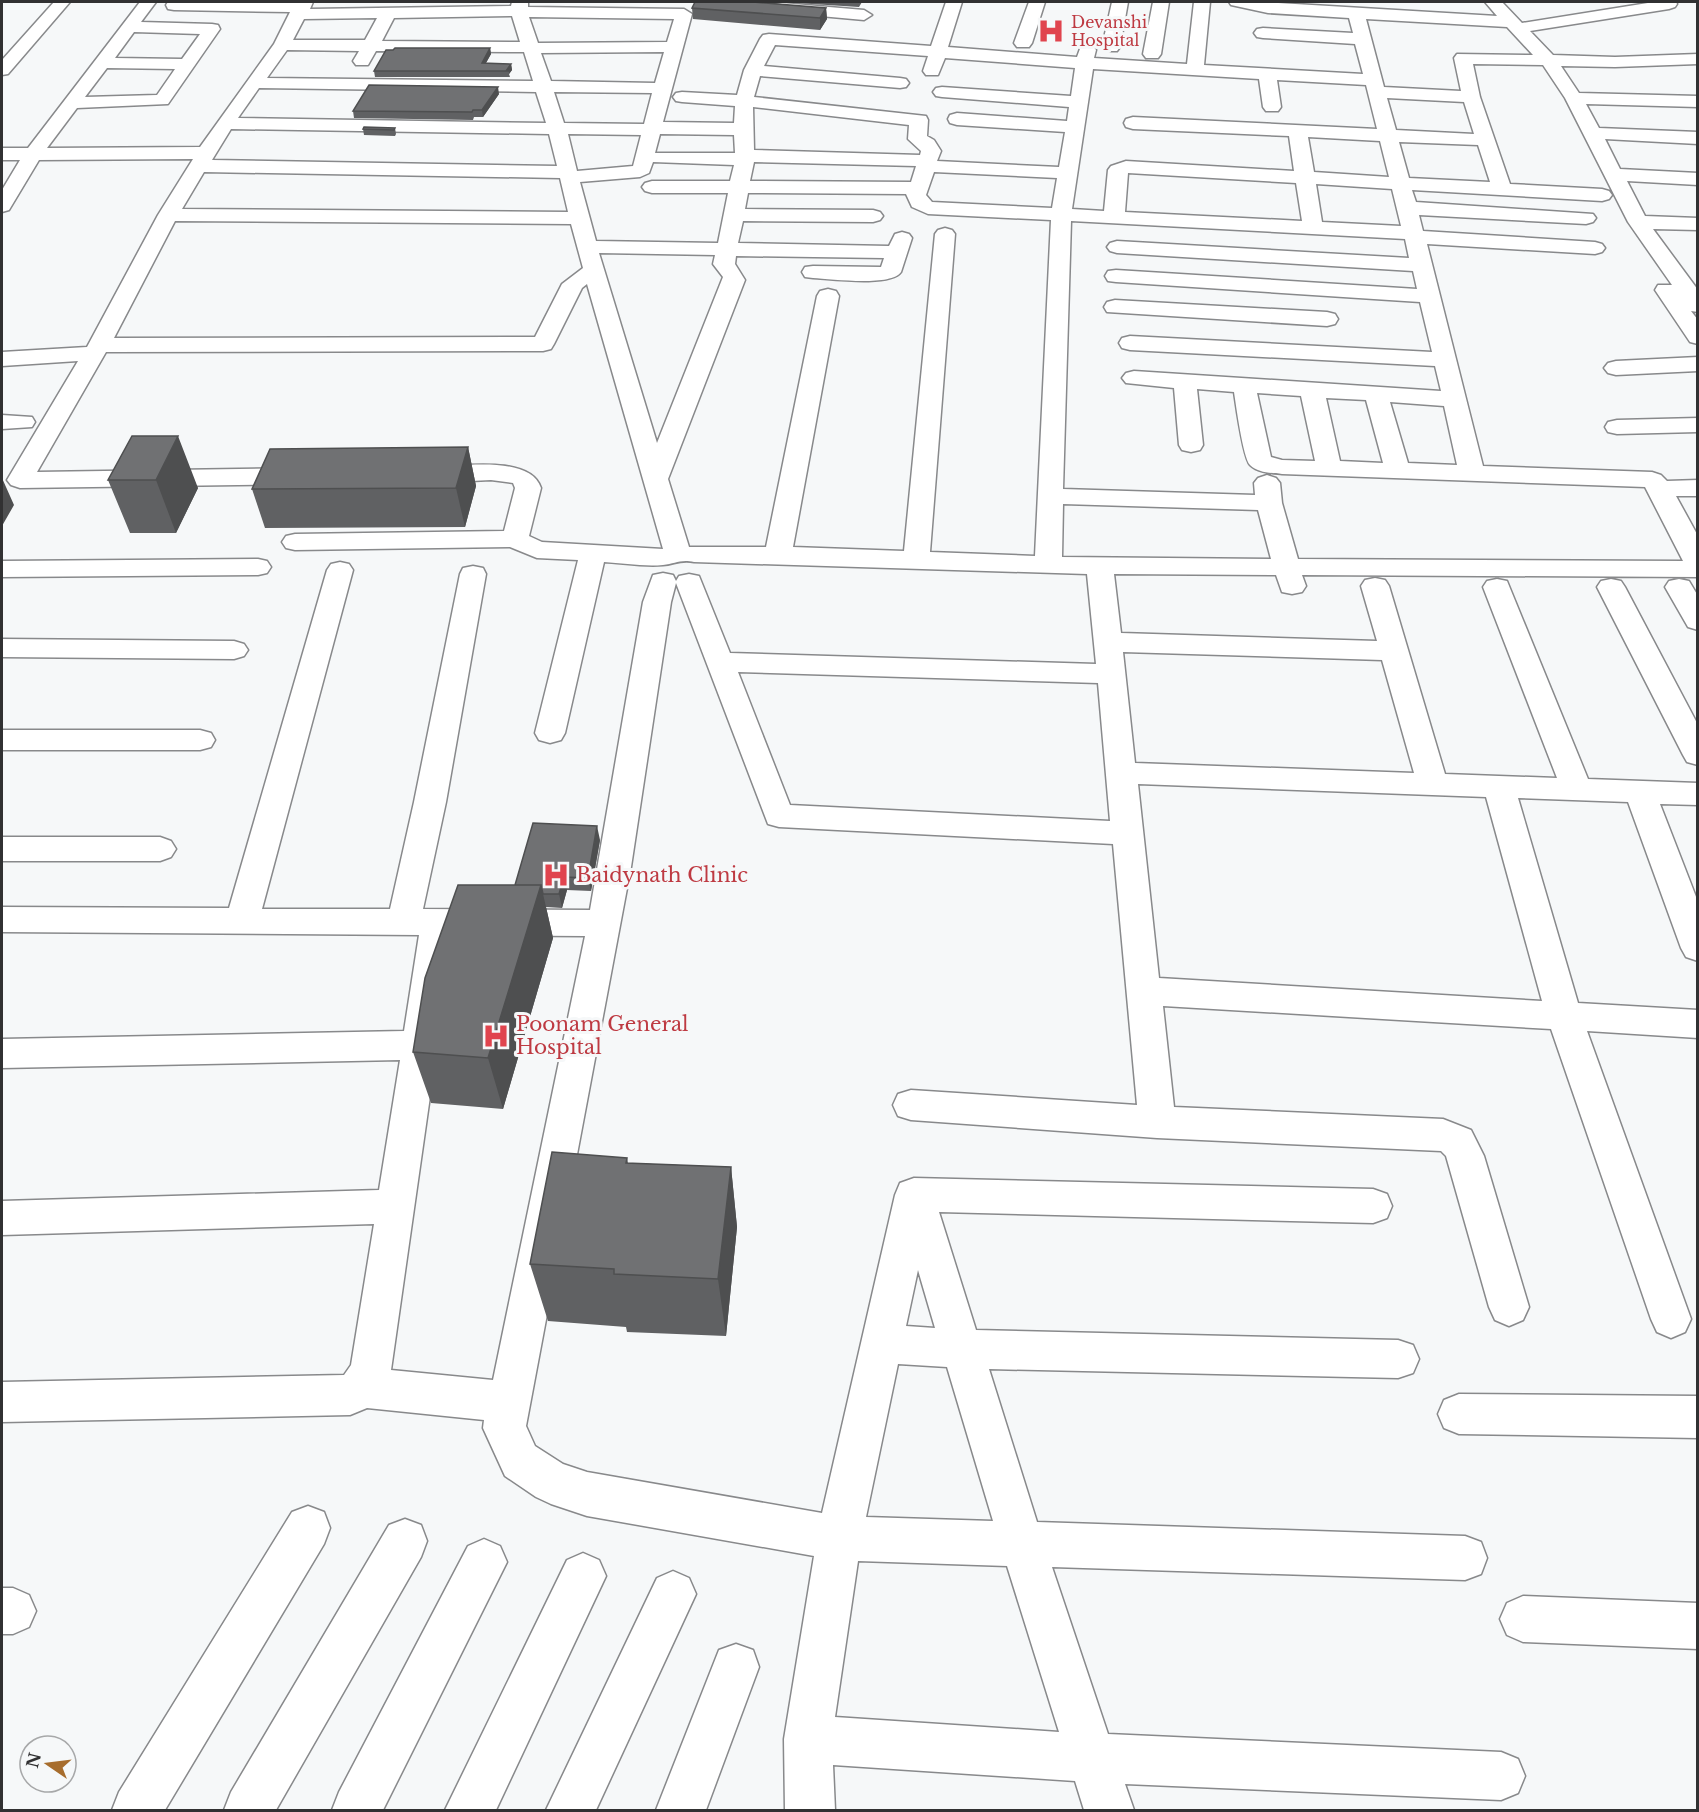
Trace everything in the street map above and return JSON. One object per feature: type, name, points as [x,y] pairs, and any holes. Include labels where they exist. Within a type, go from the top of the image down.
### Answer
[{"type":"street","points":[[2,70],[62,2]]},
{"type":"street","points":[[931,76],[954,2]]},
{"type":"street","points":[[988,140],[1001,96],[1037,2]]},
{"type":"street","points":[[1111,47],[1120,2]]},
{"type":"street","points":[[1152,54],[1161,2]]},
{"type":"street","points":[[1195,69],[1202,2]]},
{"type":"street","points":[[1237,2],[1345,9],[1517,25],[1669,4]]},
{"type":"street","points":[[1423,2],[1441,18],[1463,58],[1471,97],[1502,189]]},
{"type":"street","points":[[1493,2],[1517,25],[1574,98],[1638,222],[1698,306]]},
{"type":"street","points":[[2,154],[33,154],[202,160],[300,168],[569,175],[638,172],[644,166],[662,88],[684,14],[520,8],[389,12],[147,3],[33,154],[2,206]]},
{"type":"street","points":[[301,7],[282,45],[225,123],[168,216],[96,349],[20,480],[329,476]]},
{"type":"street","points":[[768,7],[864,15]]},
{"type":"street","points":[[520,8],[557,129],[587,247],[682,567],[779,816],[1127,833]]},
{"type":"street","points":[[655,479],[734,280],[734,276],[724,264],[745,158],[742,129],[744,101],[753,70],[769,39],[789,9]]},
{"type":"street","points":[[1345,9],[1363,39],[1408,208],[1471,470],[1474,473]]},
{"type":"street","points":[[272,216],[389,12]]},
{"type":"street","points":[[71,103],[162,100],[212,28],[129,27]]},
{"type":"street","points":[[1263,33],[1363,39]]},
{"type":"street","points":[[769,39],[938,52],[1018,50],[1195,69],[1267,74],[1471,97]]},
{"type":"street","points":[[282,45],[674,47]]},
{"type":"street","points":[[1048,564],[1061,216],[1086,56]]},
{"type":"street","points":[[1463,58],[1551,66],[1690,59],[1695,79]]},
{"type":"street","points":[[102,63],[189,64]]},
{"type":"street","points":[[1551,66],[1560,98],[1602,195],[1698,337]]},
{"type":"street","points":[[753,70],[900,83]]},
{"type":"street","points":[[1267,74],[1272,107]]},
{"type":"street","points":[[255,82],[662,88]]},
{"type":"street","points":[[942,92],[1079,102]]},
{"type":"street","points":[[682,97],[914,118],[920,123],[917,139],[930,147],[916,195],[923,206],[958,211],[1313,228],[1595,248]]},
{"type":"street","points":[[1574,98],[1698,102]]},
{"type":"street","points":[[957,119],[1075,127]]},
{"type":"street","points":[[225,123],[557,129],[742,129]]},
{"type":"street","points":[[1134,123],[1485,140]]},
{"type":"street","points":[[1210,126],[1212,198],[1223,253],[1228,348]]},
{"type":"street","points":[[1297,130],[1313,228]]},
{"type":"street","points":[[1594,133],[1698,138]]},
{"type":"street","points":[[1278,151],[1300,153]]},
{"type":"street","points":[[660,159],[745,158],[927,163],[970,168],[1068,172]]},
{"type":"street","points":[[1114,218],[1118,170],[1211,158],[1305,178],[1602,195]]},
{"type":"street","points":[[958,211],[970,168]]},
{"type":"street","points":[[1613,174],[1698,179]]},
{"type":"street","points":[[652,187],[919,188]]},
{"type":"street","points":[[1408,208],[1586,218]]},
{"type":"street","points":[[733,215],[873,216]]},
{"type":"street","points":[[168,216],[580,218]]},
{"type":"street","points":[[1638,222],[1698,224]]},
{"type":"street","points":[[916,560],[945,234]]},
{"type":"street","points":[[587,247],[726,249],[901,243],[890,272],[879,276],[790,271]]},
{"type":"street","points":[[1118,247],[1422,265]]},
{"type":"street","points":[[2,359],[96,349],[543,344],[573,284],[594,270]]},
{"type":"street","points":[[1116,276],[1430,296]]},
{"type":"street","points":[[1323,289],[1332,353]]},
{"type":"street","points":[[778,555],[828,296]]},
{"type":"street","points":[[1115,308],[1327,319]]},
{"type":"street","points":[[1130,343],[1444,360]]},
{"type":"street","points":[[1616,368],[1698,364]]},
{"type":"street","points":[[1134,378],[1454,399]]},
{"type":"street","points":[[1185,382],[1191,445]]},
{"type":"street","points":[[1244,386],[1259,460],[1265,464],[1282,467],[1652,480],[1698,563]]},
{"type":"street","points":[[1312,390],[1329,468]]},
{"type":"street","points":[[1376,394],[1397,470]]},
{"type":"street","points":[[1617,427],[1698,425]]},
{"type":"street","points":[[1265,464],[1269,503],[1289,577]]},
{"type":"street","points":[[412,475],[507,474],[520,476],[528,488],[515,539]]},
{"type":"street","points":[[1659,489],[1698,489]]},
{"type":"street","points":[[1051,496],[1269,503]]},
{"type":"street","points":[[295,542],[515,539],[537,550],[593,553],[682,567],[1101,576],[1691,581]]},
{"type":"street","points":[[550,733],[593,553]]},
{"type":"street","points":[[1101,576],[1048,564],[778,555],[682,567],[657,602],[615,867],[504,1428],[520,1461],[551,1482],[587,1494],[839,1538],[1465,1558]]},
{"type":"street","points":[[2,569],[258,567]]},
{"type":"street","points":[[242,921],[340,570]]},
{"type":"street","points":[[2,1402],[350,1395],[361,1387],[372,1366],[420,1045],[421,922],[430,802],[473,574]]},
{"type":"street","points":[[1101,576],[1156,1122]]},
{"type":"street","points":[[1289,577],[1375,586],[1611,587],[1691,581]]},
{"type":"street","points":[[1691,581],[1698,621]]},
{"type":"street","points":[[1375,586],[1433,785]]},
{"type":"street","points":[[1497,587],[1576,790]]},
{"type":"street","points":[[1611,587],[1698,755]]},
{"type":"street","points":[[1107,642],[1393,651]]},
{"type":"street","points":[[2,648],[234,650]]},
{"type":"street","points":[[720,662],[1111,674]]},
{"type":"street","points":[[2,740],[200,740]]},
{"type":"street","points":[[1121,773],[1698,794]]},
{"type":"street","points":[[1499,787],[1564,1016],[1671,1319]]},
{"type":"street","points":[[1640,792],[1698,948]]},
{"type":"street","points":[[2,849],[160,849]]},
{"type":"street","points":[[2,920],[604,923]]},
{"type":"street","points":[[1143,991],[1698,1024]]},
{"type":"street","points":[[2,1054],[420,1045]]},
{"type":"street","points":[[911,1105],[1156,1122],[1443,1135],[1458,1141],[1465,1156],[1509,1307]]},
{"type":"street","points":[[914,1195],[1373,1206]]},
{"type":"street","points":[[810,1810],[808,1739],[839,1538],[914,1195]]},
{"type":"street","points":[[914,1195],[1022,1544],[1109,1810]]},
{"type":"street","points":[[2,1218],[396,1206]]},
{"type":"street","points":[[882,1344],[962,1350],[1398,1359]]},
{"type":"street","points":[[361,1387],[509,1402]]},
{"type":"street","points":[[1459,1414],[1697,1417]]},
{"type":"street","points":[[137,1810],[308,1528]]},
{"type":"street","points":[[249,1810],[405,1541]]},
{"type":"street","points":[[357,1810],[484,1562]]},
{"type":"street","points":[[470,1810],[583,1576]]},
{"type":"street","points":[[572,1810],[673,1594]]},
{"type":"street","points":[[1523,1619],[1698,1626]]},
{"type":"street","points":[[681,1810],[736,1667]]},
{"type":"street","points":[[808,1739],[1092,1758],[1501,1776]]},
{"type":"building","points":[[695,2],[753,2],[826,8],[820,18],[692,8]]},
{"type":"building","points":[[395,48],[490,48],[482,63],[511,64],[506,71],[374,71],[386,50]]},
{"type":"building","points":[[369,85],[498,87],[482,110],[472,112],[353,111]]},
{"type":"building","points":[[364,127],[395,128],[394,130],[363,129]]},
{"type":"building","points":[[132,436],[178,436],[156,480],[108,480]]},
{"type":"building","points":[[468,447],[456,488],[252,489],[270,449]]},
{"type":"building","points":[[533,823],[597,826],[588,878],[564,877],[559,894],[543,894],[541,885],[515,885]]},
{"type":"building","points":[[458,885],[541,885],[488,1058],[413,1052],[425,978]]},
{"type":"building","points":[[552,1152],[627,1158],[626,1163],[731,1167],[718,1279],[614,1274],[614,1269],[530,1264]]},
{"type":"place","name":"Devanshi Hospital","points":[[1051,31]]},
{"type":"place","name":"Baidynath Clinic","points":[[556,875]]},
{"type":"place","name":"Poonam General Hospital","points":[[496,1036]]}]
